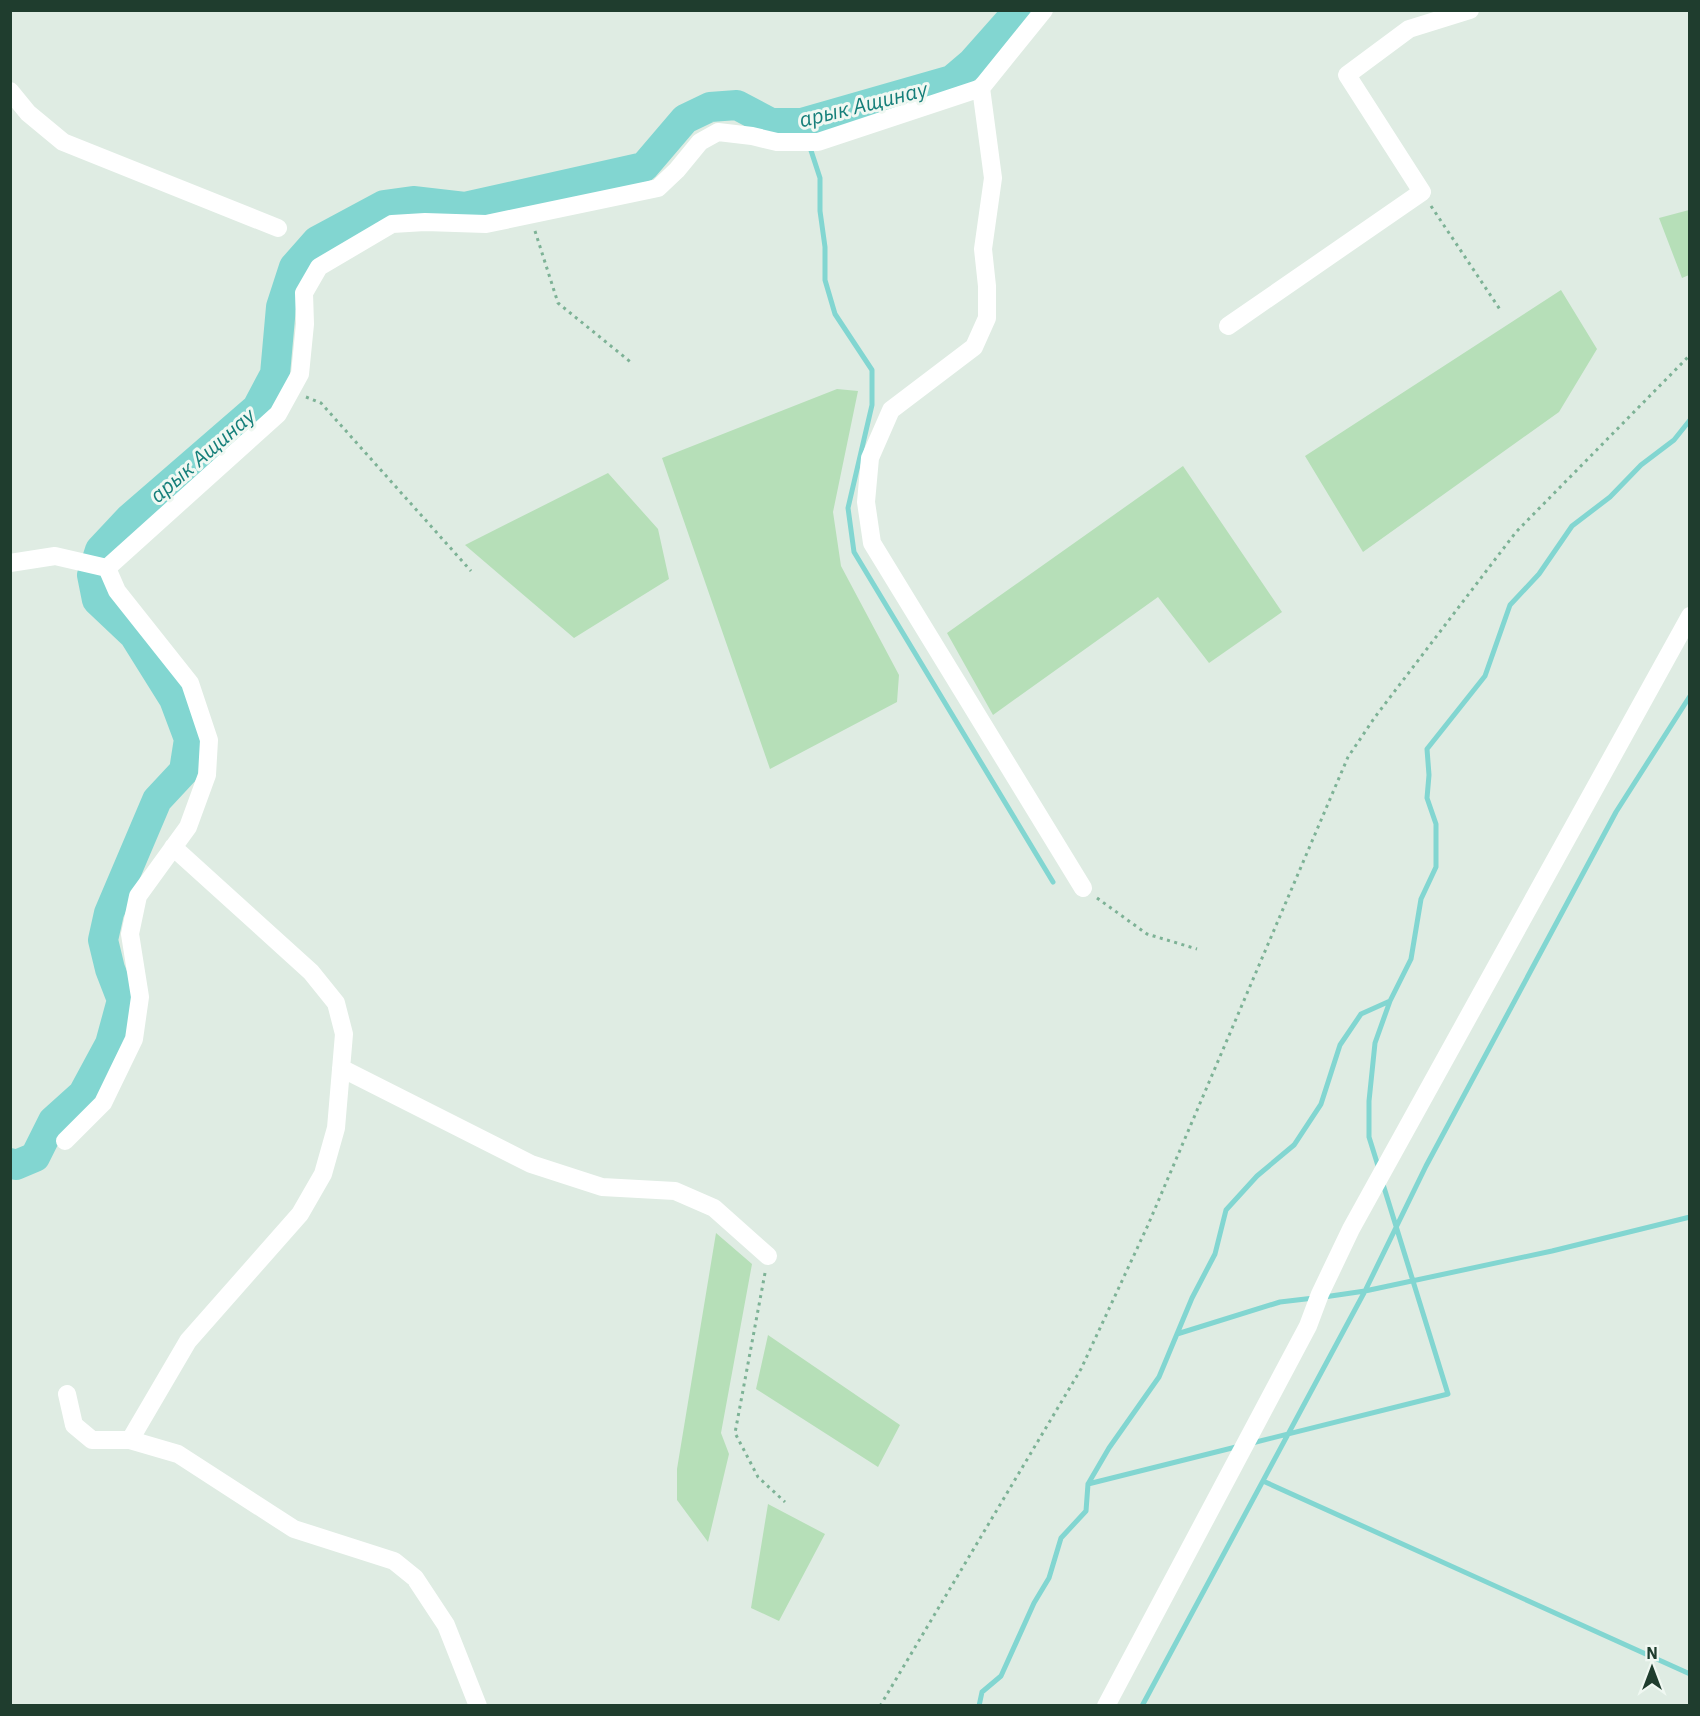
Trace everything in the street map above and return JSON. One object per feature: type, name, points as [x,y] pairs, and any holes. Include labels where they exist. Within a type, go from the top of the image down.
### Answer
[{"type":"street","points":[[106,568],[278,414],[300,374],[305,324],[304,293],[319,267],[392,224],[425,222],[486,224],[658,188],[677,170],[700,142],[718,132],[777,142],[818,142],[981,88],[1044,10]]},
{"type":"street","points":[[1228,326],[1422,192],[1347,75],[1409,29],[1470,10]]},
{"type":"street","points":[[981,88],[993,178],[983,249],[987,286],[987,318],[974,347],[891,410],[870,458],[866,502],[872,543],[1083,888]]},
{"type":"street","points":[[10,91],[28,113],[63,142],[278,228]]},
{"type":"street","points":[[10,563],[55,556],[106,568]]},
{"type":"street","points":[[65,1141],[103,1103],[134,1039],[140,997],[130,934],[138,896],[188,827],[207,775],[209,740],[190,683],[117,591],[106,568]]},
{"type":"street","points":[[1106,1706],[1308,1326],[1320,1294],[1357,1219],[1689,616]]},
{"type":"street","points":[[130,1440],[188,1341],[300,1214],[323,1174],[336,1128],[344,1034],[336,1003],[311,972],[173,847]]},
{"type":"street","points":[[341,1068],[531,1164],[602,1187],[675,1191],[714,1208],[768,1256]]},
{"type":"street","points":[[67,1394],[74,1425],[92,1440],[130,1440],[178,1454],[294,1528],[394,1561],[415,1578],[446,1625],[478,1706]]},
{"type":"path","points":[[1422,192],[1501,311]]},
{"type":"path","points":[[530,215],[558,303],[633,364]]},
{"type":"path","points":[[880,1706],[1081,1369],[1148,1225],[1348,757],[1375,717],[1516,532],[1689,355]]},
{"type":"path","points":[[291,391],[321,403],[471,572]]},
{"type":"path","points":[[1083,888],[1147,934],[1197,949]]},
{"type":"path","points":[[768,1256],[735,1433],[758,1477],[785,1502]]},
{"type":"green space","points":[[1689,210],[1689,275],[1682,278],[1659,218]]},
{"type":"green space","points":[[1561,290],[1597,349],[1559,412],[1363,552],[1305,456]]},
{"type":"green space","points":[[837,389],[858,391],[833,512],[841,566],[899,675],[897,702],[770,769],[662,458]]},
{"type":"green space","points":[[1183,466],[1282,612],[1209,663],[1158,597],[993,715],[947,633]]},
{"type":"green space","points":[[608,473],[658,529],[669,579],[574,638],[465,545]]},
{"type":"green space","points":[[716,1233],[752,1264],[721,1433],[729,1454],[708,1542],[677,1500],[677,1469]]},
{"type":"green space","points":[[768,1335],[900,1425],[878,1467],[756,1389]]},
{"type":"green space","points":[[768,1504],[825,1534],[779,1621],[751,1608]]},
{"type":"waterway","name":"арык Ащинау","points":[[10,1163],[16,1165],[35,1157],[53,1121],[83,1094],[110,1044],[122,1000],[110,969],[103,940],[109,913],[157,800],[184,771],[189,739],[174,699],[134,635],[97,600],[92,575],[100,550],[130,518],[257,408],[275,374],[281,307],[294,267],[317,241],[384,205],[413,201],[465,207],[644,167],[685,119],[710,107],[737,105],[771,123],[802,123],[952,80],[972,63],[1019,10]]},
{"type":"waterway","points":[[802,123],[820,178],[825,280],[835,314],[872,370],[872,405],[848,508],[854,552],[1053,882]]},
{"type":"waterway","points":[[979,1706],[982,1692],[1001,1676],[1034,1603],[1049,1578],[1061,1538],[1086,1511],[1088,1484],[1109,1448],[1159,1377],[1192,1298],[1215,1254],[1226,1210],[1257,1176],[1294,1145],[1321,1104],[1340,1045],[1361,1014],[1390,1001],[1411,959],[1421,899],[1436,867],[1436,824],[1427,798],[1429,775],[1427,749],[1485,676],[1510,605],[1539,574],[1572,526],[1610,497],[1641,465],[1674,440],[1690,420]]},
{"type":"waterway","points":[[1142,1706],[1365,1291],[1426,1166],[1616,812],[1690,696]]},
{"type":"waterway","points":[[1379,1169],[1369,1137],[1369,1101],[1375,1043],[1390,1001]]},
{"type":"waterway","points":[[1252,1443],[1448,1394],[1382,1181]]},
{"type":"waterway","points":[[1324,1297],[1365,1291],[1552,1251],[1690,1217]]},
{"type":"waterway","points":[[1177,1334],[1280,1302],[1314,1298]]},
{"type":"waterway","points":[[1088,1484],[1240,1446]]},
{"type":"waterway","points":[[1263,1481],[1690,1674]]}]
